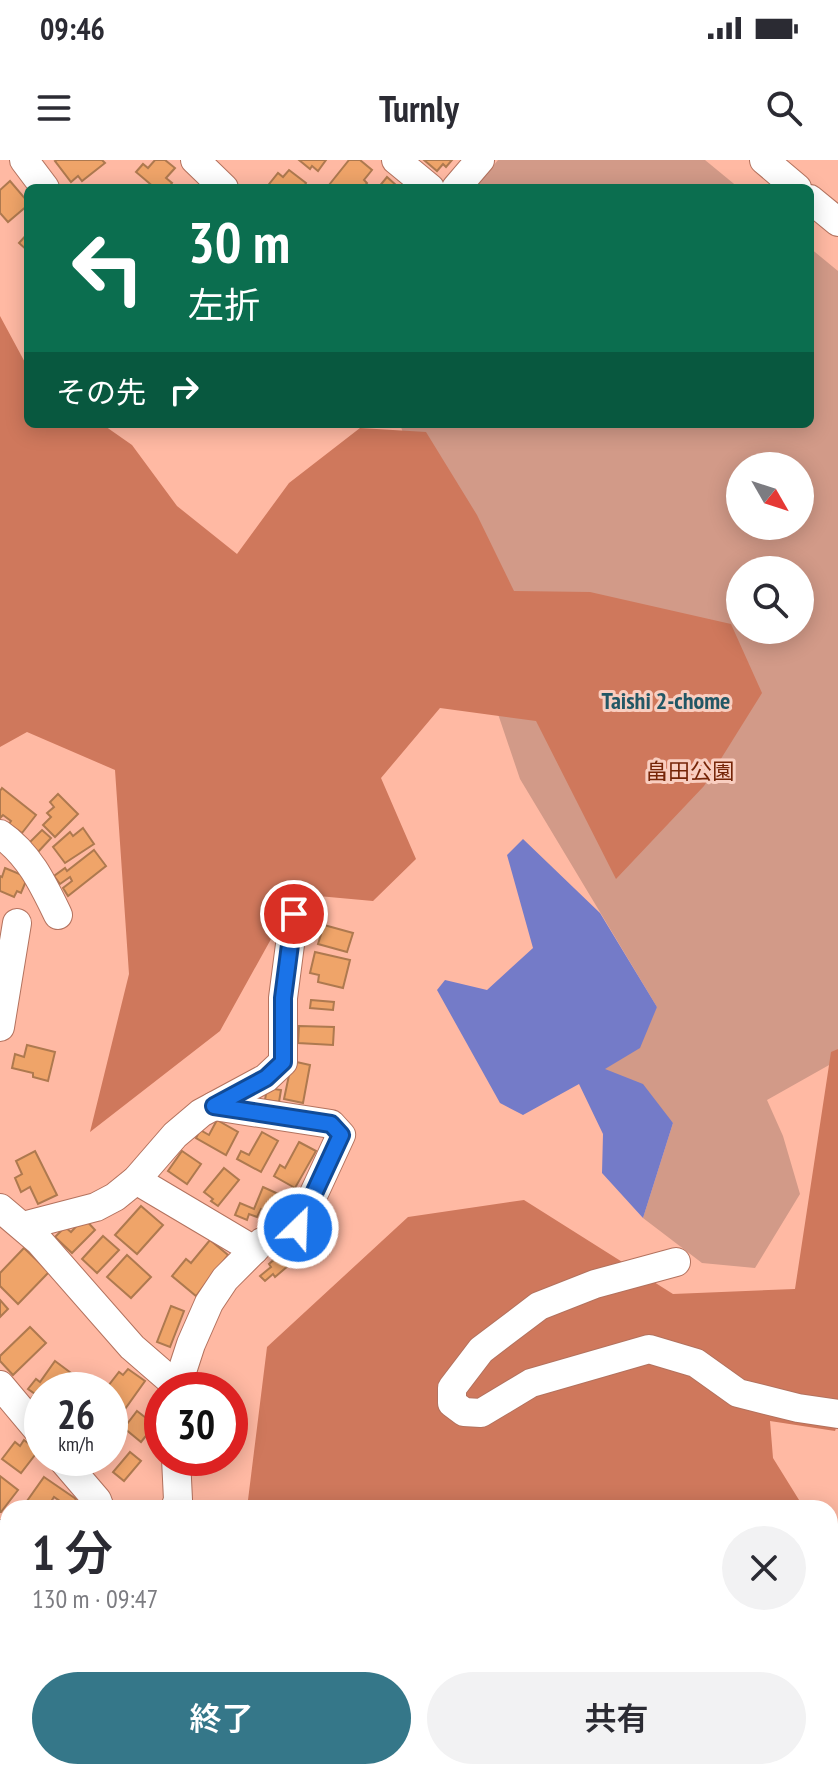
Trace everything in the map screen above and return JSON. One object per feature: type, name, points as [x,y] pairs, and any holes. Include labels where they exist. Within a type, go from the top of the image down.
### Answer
[{"type":"street","points":[[24,160],[42,184]]},
{"type":"street","points":[[195,160],[220,184]]},
{"type":"street","points":[[396,160],[425,184]]},
{"type":"street","points":[[459,184],[480,160]]},
{"type":"street","points":[[764,160],[792,184]]},
{"type":"street","points":[[814,202],[838,222]]},
{"type":"street","points":[[0,834],[15,845],[38,874],[58,915]]},
{"type":"street","points":[[23,1226],[96,1207],[115,1197],[136,1180],[175,1135],[201,1113],[266,1078],[283,1062],[283,998],[294,914]]},
{"type":"street","points":[[0,1027],[17,923]]},
{"type":"street","points":[[181,1372],[209,1303],[225,1279],[262,1242],[298,1228],[341,1135],[331,1124],[214,1106]]},
{"type":"street","points":[[136,1180],[254,1250]]},
{"type":"street","points":[[0,1208],[23,1226],[132,1347],[159,1372]]},
{"type":"street","points":[[676,1262],[595,1284],[539,1306],[481,1350],[452,1388],[452,1403],[464,1412],[481,1413],[531,1383],[649,1349],[696,1363],[738,1393],[838,1414]]},
{"type":"street","points":[[0,1385],[24,1414]]},
{"type":"street","points":[[76,1476],[97,1500]]},
{"type":"street","points":[[177,1476],[178,1500]]},
{"type":"green space","points":[[498,160],[705,160],[734,184],[478,184]]},
{"type":"green space","name":"畠田公園","points":[[814,251],[838,271],[838,1060],[767,1100],[783,1136],[800,1194],[755,1268],[702,1263],[643,1218],[673,1123],[604,1069],[657,1007],[520,779],[401,428],[814,428]]},
{"type":"green space","points":[[0,316],[24,361],[24,428],[108,428],[132,445],[177,506],[237,554],[289,483],[360,428],[426,432],[477,515],[514,591],[590,592],[726,623],[726,644],[740,644],[762,693],[704,786],[616,879],[536,721],[440,708],[381,778],[416,859],[373,901],[296,894],[220,1031],[90,1132],[129,974],[115,770],[27,732],[0,747]]},
{"type":"green space","points":[[838,1049],[838,1423],[835,1431],[770,1421],[773,1458],[799,1500],[248,1500],[267,1347],[408,1217],[524,1200],[673,1294],[795,1289],[831,1052]]},
{"type":"water","points":[[523,839],[600,913],[657,1007],[640,1048],[605,1069],[643,1084],[673,1123],[643,1218],[602,1173],[603,1134],[579,1084],[523,1115],[500,1103],[437,990],[445,980],[487,990],[533,948],[507,855]]},
{"type":"building","points":[[57,160],[102,160],[105,163],[82,181],[78,176],[71,182]]},
{"type":"building","points":[[155,160],[165,160],[175,168],[166,178],[172,183],[150,184],[136,172],[143,164],[148,168]]},
{"type":"building","points":[[299,160],[326,160],[318,171]]},
{"type":"building","points":[[349,160],[360,160],[372,170],[364,180],[366,184],[330,184]]},
{"type":"building","points":[[424,160],[452,160],[437,171]]},
{"type":"building","points":[[289,170],[306,183],[269,184],[278,173],[283,177]]},
{"type":"building","points":[[387,177],[395,184],[381,184]]},
{"type":"building","points":[[10,181],[24,197],[24,208],[8,222],[0,213],[0,190]]},
{"type":"building","points":[[2,788],[36,815],[22,833],[9,824],[11,821],[3,815],[0,818]]},
{"type":"building","points":[[58,794],[78,814],[55,837],[43,825],[51,817],[47,813],[54,807],[50,802]]},
{"type":"building","points":[[83,828],[94,844],[65,863],[53,847],[70,832],[73,836]]},
{"type":"building","points":[[42,830],[51,838],[38,852],[29,843]]},
{"type":"building","points":[[94,850],[106,866],[68,896],[63,888],[72,881],[70,877],[60,884],[54,876],[65,868],[67,871]]},
{"type":"building","points":[[5,868],[22,875],[26,881],[21,893],[17,891],[14,897],[0,891],[0,876]]},
{"type":"building","points":[[324,925],[353,933],[347,952],[318,944]]},
{"type":"building","points":[[315,952],[350,960],[343,988],[318,982],[319,975],[310,973]]},
{"type":"building","points":[[311,1000],[334,1002],[333,1010],[310,1008]]},
{"type":"building","points":[[299,1026],[334,1027],[333,1045],[298,1043]]},
{"type":"building","points":[[27,1045],[55,1052],[48,1081],[33,1077],[33,1073],[12,1068],[15,1054],[24,1057]]},
{"type":"building","points":[[292,1061],[310,1065],[303,1103],[284,1099]]},
{"type":"building","points":[[267,1088],[281,1090],[279,1102],[265,1100]]},
{"type":"building","points":[[217,1120],[238,1132],[226,1155],[196,1138],[200,1130],[209,1135]]},
{"type":"building","points":[[262,1132],[278,1141],[261,1172],[237,1159],[241,1151],[249,1155]]},
{"type":"building","points":[[299,1142],[316,1151],[295,1188],[274,1176],[280,1165],[285,1168]]},
{"type":"building","points":[[35,1151],[57,1195],[38,1204],[30,1187],[21,1192],[15,1178],[22,1174],[16,1161]]},
{"type":"building","points":[[182,1151],[201,1164],[187,1184],[168,1171]]},
{"type":"building","points":[[224,1168],[239,1180],[218,1206],[204,1192]]},
{"type":"building","points":[[263,1187],[285,1197],[279,1211],[272,1208],[270,1213],[261,1209],[257,1217],[249,1214],[247,1220],[235,1215],[240,1203],[254,1209]]},
{"type":"building","points":[[141,1206],[163,1225],[137,1254],[115,1235]]},
{"type":"building","points":[[84,1218],[95,1230],[72,1253],[55,1237],[65,1227],[71,1232]]},
{"type":"building","points":[[103,1236],[119,1250],[97,1273],[82,1259]]},
{"type":"building","points":[[210,1240],[228,1255],[196,1296],[172,1276],[186,1259],[191,1263]]},
{"type":"building","points":[[295,1246],[302,1254],[275,1277],[273,1274],[265,1281],[260,1276],[285,1250],[287,1253]]},
{"type":"building","points":[[24,1248],[49,1272],[18,1304],[0,1286],[0,1273]]},
{"type":"building","points":[[127,1255],[151,1277],[131,1298],[107,1277]]},
{"type":"building","points":[[0,1300],[8,1309],[0,1317]]},
{"type":"building","points":[[171,1306],[184,1311],[170,1347],[157,1342]]},
{"type":"building","points":[[30,1327],[46,1343],[13,1375],[0,1361],[0,1356]]},
{"type":"building","points":[[55,1361],[70,1372],[47,1372]]},
{"type":"building","points":[[128,1369],[144,1380],[128,1405],[128,1372],[126,1372]]},
{"type":"building","points":[[137,1411],[144,1416],[144,1438],[141,1442],[128,1431],[128,1423]]},
{"type":"building","points":[[24,1440],[24,1469],[21,1473],[2,1459],[15,1442],[20,1446]]},
{"type":"building","points":[[130,1452],[141,1461],[124,1481],[118,1476],[128,1476]]},
{"type":"building","points":[[0,1476],[18,1490],[10,1500],[0,1500]]},
{"type":"building","points":[[44,1477],[76,1499],[58,1500],[54,1497],[52,1500],[28,1500]]},
{"type":"district","name":"Taishi 2-chome","points":[[666,701]]},
{"type":"route","points":[[294,914],[283,998],[283,1062],[266,1078],[214,1106],[331,1124],[341,1135],[298,1228]]}]
